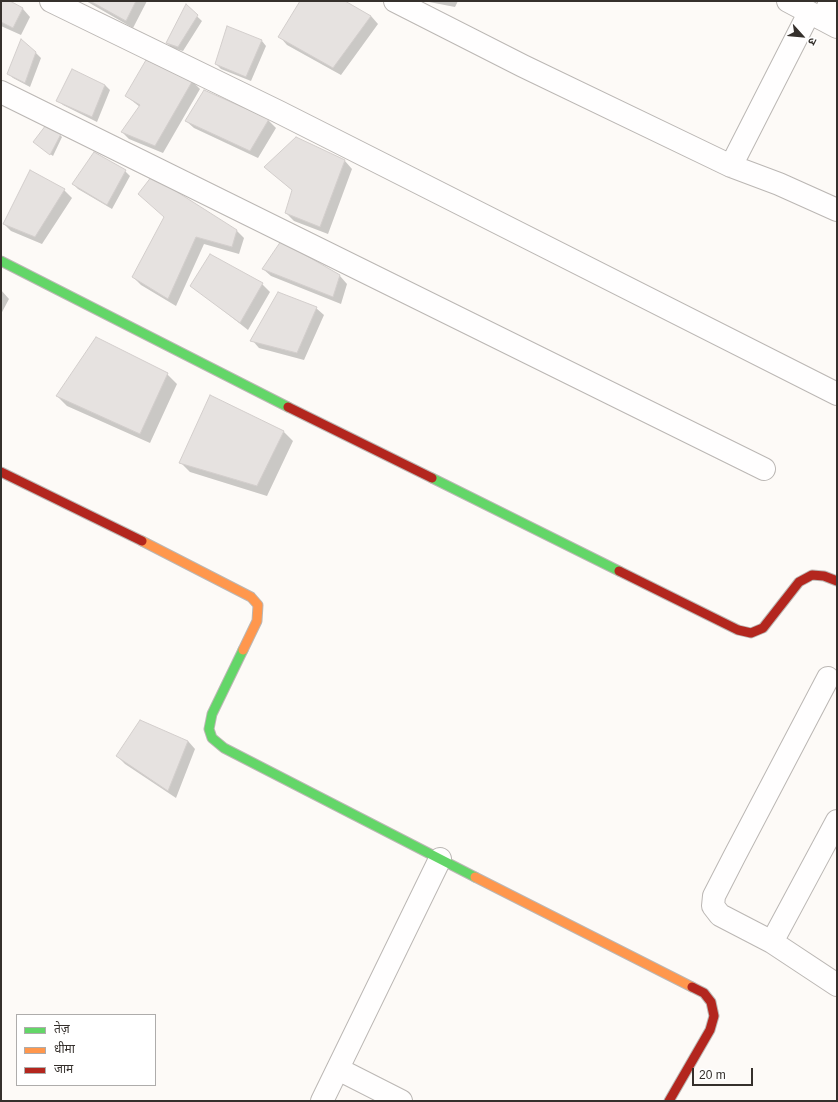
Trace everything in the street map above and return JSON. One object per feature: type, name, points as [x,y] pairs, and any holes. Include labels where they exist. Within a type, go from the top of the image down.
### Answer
[{"type":"street","points":[[51,1],[286,116],[837,394]]},
{"type":"street","points":[[395,1],[523,66],[730,166],[779,184],[837,210]]},
{"type":"street","points":[[730,166],[825,15],[788,1]]},
{"type":"street","points":[[1,92],[764,469]]},
{"type":"street","points":[[1,261],[738,630],[751,632],[763,628],[800,582],[812,575],[824,576],[837,582]]},
{"type":"street","points":[[1,472],[251,597],[258,605],[257,621],[212,714],[209,729],[212,738],[224,748],[704,993],[712,1002],[714,1016],[710,1030],[669,1101]]},
{"type":"street","points":[[828,678],[714,896],[713,906],[720,915],[772,942],[837,985]]},
{"type":"street","points":[[772,942],[837,822]]},
{"type":"street","points":[[322,1101],[440,859]]},
{"type":"street","points":[[338,1069],[401,1101]]},
{"type":"building","points":[[1,1],[10,1],[23,8],[13,28],[1,22]]},
{"type":"building","points":[[90,1],[136,1],[126,21]]},
{"type":"building","points":[[300,1],[345,1],[371,16],[333,68],[278,37]]},
{"type":"building","points":[[186,4],[198,15],[178,47],[166,43]]},
{"type":"building","points":[[227,26],[262,40],[246,77],[215,64]]},
{"type":"building","points":[[21,39],[36,52],[25,83],[7,74]]},
{"type":"building","points":[[146,60],[193,80],[155,146],[121,132],[140,105],[125,96]]},
{"type":"building","points":[[72,69],[105,85],[92,117],[56,101]]},
{"type":"building","points":[[204,90],[269,119],[250,151],[185,121]]},
{"type":"building","points":[[46,125],[61,134],[50,155],[33,142]]},
{"type":"building","points":[[296,137],[345,160],[320,227],[285,213],[292,190],[264,167]]},
{"type":"building","points":[[94,152],[126,170],[107,205],[72,184]]},
{"type":"building","points":[[30,170],[65,189],[35,237],[3,224]]},
{"type":"building","points":[[152,176],[237,230],[232,247],[196,237],[168,299],[132,277],[164,217],[138,194]]},
{"type":"building","points":[[281,241],[340,275],[333,297],[262,269]]},
{"type":"building","points":[[210,254],[263,283],[240,323],[190,286]]},
{"type":"building","points":[[278,292],[317,307],[297,353],[250,341]]},
{"type":"building","points":[[96,337],[168,373],[140,434],[56,396]]},
{"type":"building","points":[[210,395],[284,431],[257,486],[179,463]]},
{"type":"building","points":[[140,720],[188,741],[168,791],[116,756]]},
{"type":"traffic: fast","points":[[1,261],[288,407]]},
{"type":"traffic: fast","points":[[432,478],[619,571]]},
{"type":"traffic: fast","points":[[243,650],[212,714],[209,729],[212,738],[224,748],[475,877]]},
{"type":"traffic: slow","points":[[142,541],[251,597],[258,605],[257,621],[243,650]]},
{"type":"traffic: slow","points":[[475,877],[692,987]]},
{"type":"traffic: jam","points":[[288,407],[432,478]]},
{"type":"traffic: jam","points":[[1,472],[142,541]]},
{"type":"traffic: jam","points":[[619,571],[738,630],[751,633],[763,628],[799,582],[812,575],[824,576],[837,581]]},
{"type":"traffic: jam","points":[[669,1101],[710,1030],[714,1016],[711,1002],[704,993],[692,987]]}]
